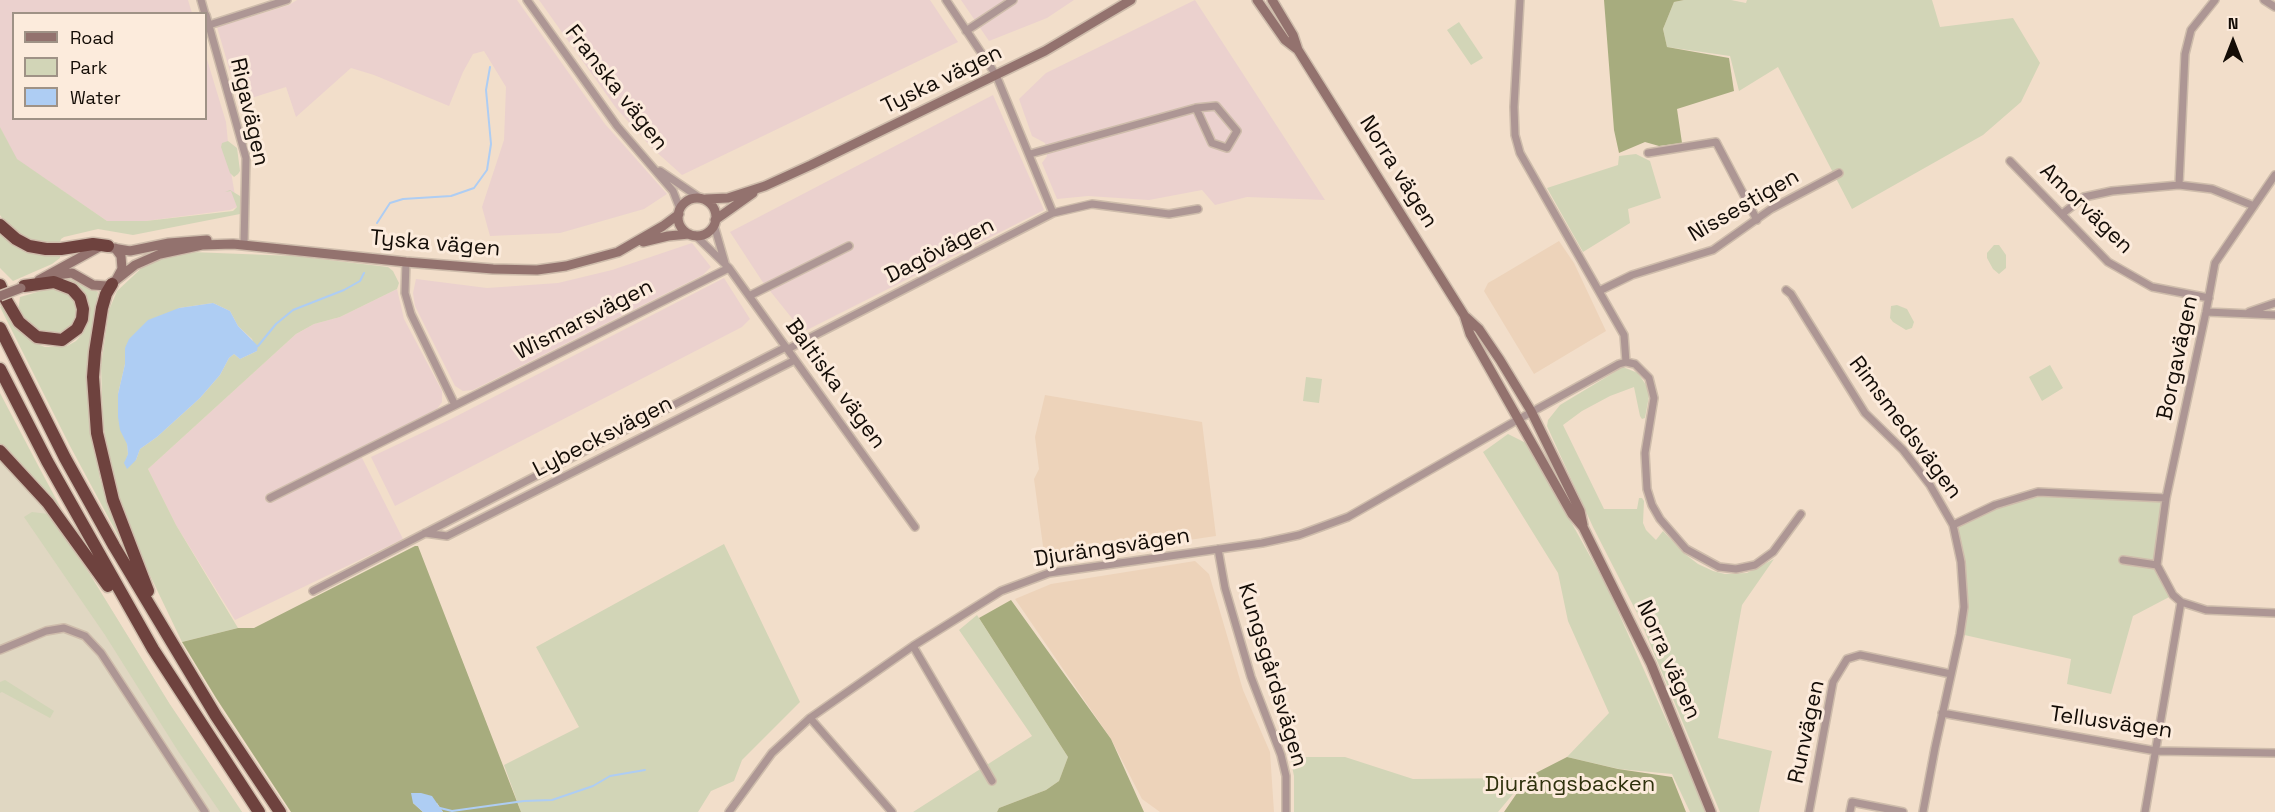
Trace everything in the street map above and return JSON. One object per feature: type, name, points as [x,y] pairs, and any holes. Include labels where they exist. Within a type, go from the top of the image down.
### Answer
[{"type":"highway","points":[[0,225],[16,239],[29,246],[46,249],[93,244],[111,247]]},
{"type":"highway","points":[[0,285],[19,322],[37,337],[62,340],[77,329],[82,320],[83,309],[80,298],[72,289],[54,282],[22,287]]},
{"type":"highway","points":[[114,282],[105,294],[95,352],[93,377],[97,433],[112,500],[121,526],[175,650]]},
{"type":"highway","points":[[0,328],[65,458],[114,546],[216,716],[280,812]]},
{"type":"highway","points":[[0,369],[47,461],[153,649]]},
{"type":"highway","points":[[0,451],[48,503],[153,649],[259,812]]},
{"type":"main road","name":"Tyska vägen","points":[[703,199],[728,198],[765,186],[811,165],[1045,51],[1131,0]]},
{"type":"main road","name":"Norra vägen","points":[[1257,0],[1285,40],[1298,50]]},
{"type":"main road","name":"Norra vägen","points":[[1272,0],[1293,35],[1298,50],[1464,315],[1470,334],[1572,514],[1583,527],[1651,664],[1711,812]]},
{"type":"main road","name":"Tyska vägen","points":[[715,222],[732,207],[765,186]]},
{"type":"main road","points":[[703,199],[714,209],[715,222],[707,233],[692,234],[680,225],[679,212],[687,201],[703,199]]},
{"type":"main road","name":"Tyska vägen","points":[[114,282],[135,265],[160,254],[202,245],[233,244],[406,262],[537,270],[582,262],[618,252],[632,245],[679,212]]},
{"type":"main road","name":"Tyska vägen","points":[[632,245],[668,236],[692,234]]},
{"type":"main road","name":"Tyska vägen","points":[[111,247],[126,251],[189,240],[233,244]]},
{"type":"main road","points":[[0,296],[63,273],[72,273],[98,286],[114,282],[123,264],[121,256],[111,247],[92,249],[39,280]]},
{"type":"main road","name":"Norra vägen","points":[[1464,315],[1479,329],[1532,411],[1580,512],[1583,527]]},
{"type":"street","points":[[209,25],[286,0]]},
{"type":"street","name":"Franska vägen","points":[[527,0],[617,126],[673,191],[679,212]]},
{"type":"street","points":[[946,0],[996,75],[1053,213]]},
{"type":"street","points":[[966,31],[1013,0]]},
{"type":"street","points":[[1520,0],[1514,107],[1515,135],[1520,153],[1624,335],[1626,362],[1635,364],[1642,370],[1649,378],[1653,388],[1654,398],[1645,453],[1647,489],[1652,506],[1686,549],[1719,567],[1736,570],[1755,565],[1773,552],[1801,514]]},
{"type":"street","points":[[2179,185],[2185,54],[2191,30],[2215,0]]},
{"type":"street","points":[[2264,0],[2275,7]]},
{"type":"street","name":"Rigavägen","points":[[207,20],[246,158],[244,244]]},
{"type":"street","points":[[1030,154],[1196,108],[1216,105],[1237,131],[1227,148],[1212,143],[1196,108]]},
{"type":"street","points":[[1648,153],[1716,142],[1757,220]]},
{"type":"street","name":"Amorvägen","points":[[2010,161],[2108,262],[2152,287],[2209,298]]},
{"type":"street","name":"Franska vägen","points":[[655,168],[703,199]]},
{"type":"street","name":"Nissestigen","points":[[1599,291],[1632,275],[1713,250],[1771,209],[1839,173]]},
{"type":"street","name":"Borgavägen","points":[[2157,565],[2166,498],[2215,263],[2275,175]]},
{"type":"street","points":[[2062,214],[2084,197],[2112,191],[2179,185],[2212,189],[2254,206]]},
{"type":"street","name":"Dagövägen","points":[[787,348],[1053,213],[1092,204],[1169,214],[1198,209]]},
{"type":"street","name":"Baltiska vägen","points":[[715,222],[727,266]]},
{"type":"street","name":"Baltiska vägen","points":[[692,234],[727,266],[915,527]]},
{"type":"street","points":[[749,296],[849,246]]},
{"type":"street","points":[[406,262],[405,293],[411,314],[455,405]]},
{"type":"street","name":"Wismarsvägen","points":[[270,498],[727,266]]},
{"type":"street","name":"Rimsmedsvägen","points":[[1786,290],[1791,294],[1865,413],[1910,459],[1930,485],[1953,525],[1961,562],[1964,607],[1923,812]]},
{"type":"street","points":[[2243,314],[2275,303]]},
{"type":"street","points":[[2206,312],[2275,315]]},
{"type":"street","name":"Lybecksvägen","points":[[313,591],[787,348]]},
{"type":"street","name":"Lybecksvägen","points":[[425,532],[447,537],[795,360]]},
{"type":"street","name":"Djurängsvägen","points":[[729,812],[772,753],[810,718],[914,646],[1001,591],[1041,576],[1299,535],[1348,517],[1519,418],[1626,362]]},
{"type":"street","points":[[1953,525],[1995,505],[2038,492],[2166,498]]},
{"type":"street","name":"Kungsgårdsvägen","points":[[1218,549],[1226,588],[1251,677],[1281,754],[1286,776],[1286,812]]},
{"type":"street","points":[[2123,560],[2157,565],[2165,583],[2181,602],[2206,610],[2275,613]]},
{"type":"street","points":[[2145,812],[2181,602]]},
{"type":"street","points":[[0,650],[46,631],[64,628],[85,636],[101,653],[205,812]]},
{"type":"street","points":[[914,646],[992,781]]},
{"type":"street","name":"Runvägen","points":[[1809,812],[1833,682],[1847,659],[1860,655],[1950,674]]},
{"type":"street","name":"Tellusvägen","points":[[1942,713],[2156,751],[2275,753]]},
{"type":"street","points":[[810,718],[892,812]]},
{"type":"street","points":[[1850,812],[1852,802],[1903,812]]},
{"type":"shaded area","points":[[0,0],[188,0],[192,12],[12,12],[12,120],[207,120],[207,59],[226,122],[237,207],[230,210],[146,221],[107,221],[16,159],[0,127]]},
{"type":"shaded area","points":[[297,0],[517,0],[605,124],[667,194],[644,209],[560,233],[490,236],[482,207],[504,140],[506,87],[484,51],[473,54],[449,106],[351,68],[296,117],[286,87],[239,102],[217,27],[289,5]]},
{"type":"shaded area","points":[[539,0],[930,0],[958,42],[682,175],[652,148],[616,108]]},
{"type":"shaded area","points":[[961,0],[1074,0],[1047,18],[989,41]]},
{"type":"shaded area","points":[[1195,0],[1325,200],[1247,197],[1215,205],[1202,190],[1149,200],[1088,196],[1057,199],[1042,163],[1047,156],[1045,143],[1032,136],[1019,99],[1046,73]]},
{"type":"shaded area","points":[[993,95],[1044,210],[803,332],[762,281],[730,232]]},
{"type":"shaded area","points":[[1559,241],[1574,263],[1606,331],[1534,374],[1484,291],[1488,283]]},
{"type":"shaded area","points":[[692,243],[711,267],[703,275],[473,390],[463,391],[455,386],[415,306],[413,293],[416,279],[487,288],[558,283],[612,270]]},
{"type":"shaded area","points":[[724,278],[750,319],[742,327],[395,506],[371,457],[451,419]]},
{"type":"shaded area","points":[[397,289],[404,319],[442,391],[442,402],[437,409],[358,450],[403,539],[235,620],[176,525],[148,469],[296,334],[314,324],[340,317]]},
{"type":"shaded area","points":[[1045,395],[1202,422],[1216,536],[1045,561],[1034,479],[1039,469],[1035,437]]},
{"type":"shaded area","points":[[0,460],[39,501],[89,573],[169,703],[242,812],[0,812]]},
{"type":"shaded area","points":[[1195,561],[1209,574],[1243,690],[1270,752],[1274,812],[1160,812],[1142,799],[1111,739],[1015,599],[1051,584]]},
{"type":"green space","points":[[1604,0],[1684,0],[1674,2],[1663,29],[1667,47],[1729,58],[1734,91],[1677,109],[1682,143],[1659,146],[1645,142],[1619,153],[1614,130]]},
{"type":"green space","points":[[1731,0],[1746,3],[1747,0],[1932,0],[1940,27],[2013,18],[2040,63],[2021,102],[1983,135],[1852,209],[1778,67],[1739,91],[1730,56],[1667,47],[1663,29],[1674,2]]},
{"type":"green space","points":[[1459,22],[1483,58],[1471,65],[1447,30]]},
{"type":"green space","points":[[0,127],[17,159],[107,221],[146,221],[233,211],[237,207],[231,191],[225,192],[230,190],[240,196],[240,214],[133,235],[98,229],[64,237],[59,245],[31,242],[18,235],[0,215]]},
{"type":"green space","points":[[228,141],[237,148],[240,171],[234,177],[230,173],[221,147],[222,143]]},
{"type":"green space","points":[[1636,154],[1650,161],[1661,198],[1628,209],[1630,223],[1583,252],[1547,188],[1618,165],[1619,156]]},
{"type":"green space","points":[[0,232],[60,254],[60,258],[52,264],[13,281],[0,268]]},
{"type":"green space","points":[[1994,245],[1999,245],[2006,255],[2006,268],[1999,274],[1987,258],[1987,253]]},
{"type":"green space","points":[[191,252],[294,256],[388,267],[393,271],[399,283],[397,289],[340,317],[314,324],[296,334],[148,469],[176,525],[238,628],[182,642],[146,567],[119,496],[108,456],[103,423],[101,366],[109,310],[117,291],[147,263],[159,258]],"holes":[[[213,303],[230,311],[238,326],[252,339],[257,351],[240,359],[234,354],[229,358],[220,375],[200,398],[157,437],[140,449],[136,460],[125,463],[128,454],[127,444],[118,394],[125,364],[125,348],[179,308]]]},
{"type":"green space","points":[[68,278],[98,292],[88,363],[89,417],[100,479],[121,541],[0,307],[3,304],[14,326],[35,343],[45,347],[67,346],[83,333],[90,315],[86,297],[81,289],[67,281]]},
{"type":"green space","points":[[59,288],[72,296],[78,310],[72,327],[61,334],[39,332],[18,312],[20,297]]},
{"type":"green space","points":[[1897,305],[1907,309],[1914,322],[1912,328],[1906,330],[1890,318],[1891,306]]},
{"type":"green space","points":[[2050,365],[2063,388],[2042,401],[2029,377]]},
{"type":"green space","points":[[1623,367],[1638,373],[1648,388],[1645,418],[1642,419],[1640,416],[1634,387],[1610,396],[1582,411],[1563,425],[1604,509],[1637,509],[1639,498],[1642,498],[1644,501],[1643,523],[1646,530],[1656,540],[1663,531],[1685,554],[1698,564],[1713,571],[1725,574],[1747,573],[1774,559],[1742,605],[1718,738],[1772,751],[1759,812],[1720,812],[1638,615],[1593,527],[1547,426],[1548,420],[1560,405]]},
{"type":"green space","points":[[1306,377],[1322,379],[1319,403],[1303,401]]},
{"type":"green space","points":[[0,393],[41,471],[69,523],[0,446]]},
{"type":"green space","points":[[1508,434],[1528,444],[1607,587],[1705,812],[1690,812],[1672,774],[1619,769],[1567,757],[1609,713],[1568,621],[1558,573],[1483,452]]},
{"type":"green space","points":[[2038,492],[2166,498],[2157,565],[2173,595],[2133,616],[2111,694],[2067,684],[2071,659],[1960,634],[1964,607],[1953,525],[1995,505]]},
{"type":"green space","points":[[32,512],[48,514],[89,573],[169,703],[242,812],[220,812],[178,751],[105,635],[24,517]]},
{"type":"green space","points":[[724,544],[800,702],[742,760],[734,781],[711,791],[698,812],[521,812],[504,765],[579,727],[536,647]]},
{"type":"green space","points":[[418,546],[521,812],[443,812],[437,803],[413,803],[423,812],[291,812],[182,642],[238,628],[254,628]]},
{"type":"green space","points":[[1011,600],[1111,739],[1144,812],[997,812],[999,808],[1046,790],[1059,781],[1068,757],[979,618]]},
{"type":"green space","points":[[977,615],[1068,757],[1059,781],[1046,790],[999,808],[997,812],[913,812],[1032,736],[959,630]]},
{"type":"green space","points":[[5,680],[54,711],[50,718],[0,693],[0,682]]},
{"type":"green space","points":[[1290,757],[1345,757],[1413,779],[1520,778],[1518,788],[1498,812],[1294,812],[1294,776]]},
{"type":"green space","name":"Djurängsbacken","points":[[1567,757],[1618,769],[1672,777],[1686,812],[1504,812],[1528,777]]},
{"type":"water","points":[[213,303],[230,311],[238,326],[258,346],[257,351],[240,359],[234,354],[229,358],[220,375],[200,398],[157,437],[140,449],[136,460],[127,469],[124,463],[128,454],[127,444],[120,430],[118,394],[125,364],[125,348],[129,339],[148,320],[179,308]]},
{"type":"water","points":[[411,793],[432,796],[443,812],[423,812],[413,803]]},
{"type":"waterway","points":[[377,223],[390,203],[403,199],[451,196],[474,188],[487,170],[491,144],[486,90],[490,67]]},
{"type":"waterway","points":[[258,346],[276,324],[293,310],[344,290],[360,281],[364,273]]},
{"type":"waterway","points":[[440,808],[452,811],[524,801],[552,800],[593,786],[610,776],[645,770]]}]
